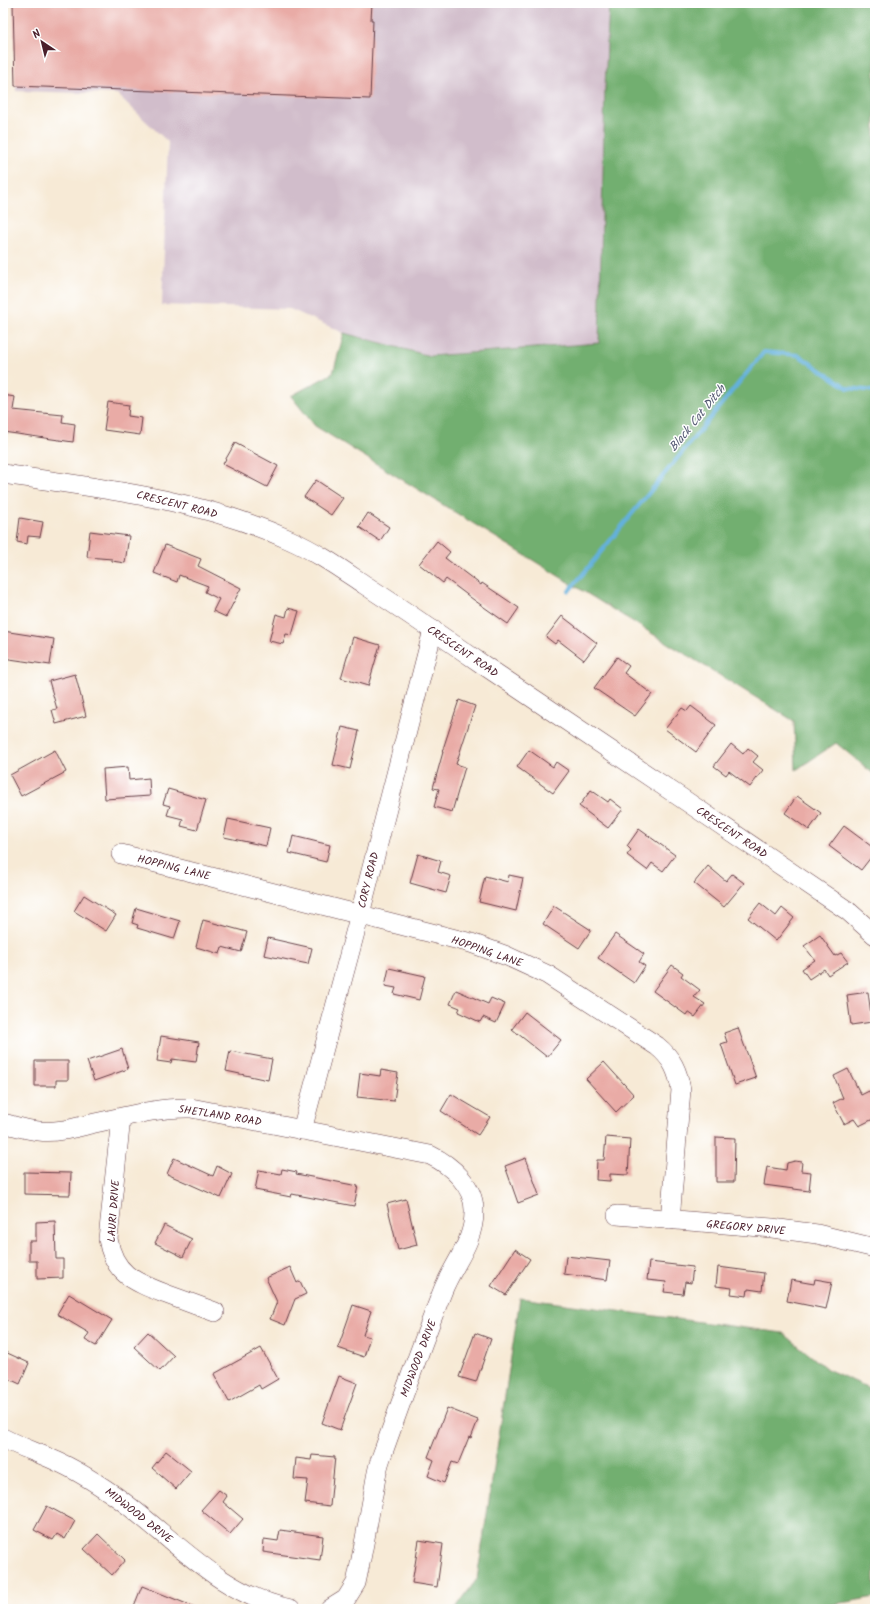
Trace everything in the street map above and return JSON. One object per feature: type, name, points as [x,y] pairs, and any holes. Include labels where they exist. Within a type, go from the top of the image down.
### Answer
[{"type":"street","name":"CRESCENT ROAD","points":[[3,474],[128,492],[168,500],[253,525],[292,541],[326,559],[433,630],[848,911],[875,935]]},
{"type":"street","name":"CORY ROAD","points":[[302,1130],[360,914],[433,630]]},
{"type":"street","name":"HOPPING LANE","points":[[122,854],[471,943],[507,956],[548,975],[665,1052],[673,1062],[679,1077],[681,1090],[670,1220]]},
{"type":"street","name":"SHETLAND ROAD","points":[[3,1123],[40,1131],[62,1130],[166,1108],[191,1108],[391,1148]]},
{"type":"street","name":"LAURI DRIVE","points":[[121,1118],[108,1238],[110,1251],[116,1263],[124,1273],[143,1285],[215,1312]]},
{"type":"street","name":"MIDWOOD DRIVE","points":[[330,1609],[346,1599],[356,1583],[380,1460],[444,1288],[468,1243],[473,1228],[475,1210],[463,1181],[454,1171],[442,1161],[430,1155],[391,1148]]},
{"type":"street","name":"GREGORY DRIVE","points":[[616,1215],[772,1228],[817,1234],[875,1248]]},
{"type":"street","name":"MIDWOOD DRIVE","points":[[3,1438],[57,1461],[89,1478],[115,1496],[225,1582],[262,1601],[291,1609]]},
{"type":"shaded area","points":[[19,3],[609,3],[605,87],[599,344],[430,356],[344,333],[290,309],[162,305],[168,142],[117,94],[16,91]]},
{"type":"green space","points":[[609,3],[875,3],[875,775],[836,743],[796,770],[794,721],[315,426],[291,396],[333,373],[344,333],[430,356],[599,343],[605,87]]},
{"type":"green space","points":[[520,1298],[783,1333],[827,1369],[871,1389],[875,1388],[875,1597],[808,1609],[455,1609],[477,1579]]},
{"type":"building","points":[[13,3],[372,3],[371,20],[373,20],[370,99],[15,86]]},
{"type":"building","points":[[3,395],[15,397],[13,410],[63,415],[62,422],[75,424],[73,442],[3,432]]},
{"type":"building","points":[[108,402],[129,405],[128,416],[142,418],[140,435],[104,430]]},
{"type":"building","points":[[235,443],[278,466],[267,487],[223,464]]},
{"type":"building","points":[[316,480],[343,498],[331,515],[304,497]]},
{"type":"building","points":[[368,513],[389,527],[380,541],[359,527]]},
{"type":"building","points":[[20,518],[43,522],[40,537],[28,536],[27,544],[17,542]]},
{"type":"building","points":[[90,531],[129,536],[125,563],[112,561],[112,559],[87,557]]},
{"type":"building","points":[[437,541],[450,552],[445,558],[481,585],[482,583],[519,608],[508,624],[446,579],[443,583],[419,564]]},
{"type":"building","points":[[165,545],[201,559],[198,566],[241,588],[226,617],[213,611],[219,599],[205,592],[208,586],[179,575],[177,582],[154,573]]},
{"type":"building","points":[[288,608],[299,611],[292,635],[286,634],[283,644],[269,641],[276,614],[286,617]]},
{"type":"building","points":[[562,616],[597,643],[584,660],[558,640],[555,644],[546,637]]},
{"type":"building","points":[[3,631],[54,639],[50,665],[3,658]]},
{"type":"building","points":[[353,637],[380,645],[368,686],[341,678]]},
{"type":"building","points":[[617,657],[629,666],[624,673],[652,694],[635,716],[594,688]]},
{"type":"building","points":[[75,674],[86,716],[56,724],[52,710],[57,709],[49,681]]},
{"type":"building","points":[[459,700],[475,706],[456,764],[465,767],[452,812],[434,807],[439,789],[433,788],[442,752]]},
{"type":"building","points":[[691,706],[716,725],[696,752],[665,729],[682,708],[687,711]]},
{"type":"building","points":[[342,727],[359,731],[350,769],[333,765]]},
{"type":"building","points":[[731,744],[743,754],[748,748],[758,756],[753,762],[763,770],[750,787],[729,771],[726,775],[714,766]]},
{"type":"building","points":[[55,750],[66,772],[21,796],[10,775]]},
{"type":"building","points":[[529,750],[553,767],[556,762],[569,771],[553,793],[517,767]]},
{"type":"building","points":[[128,767],[129,780],[149,778],[150,796],[105,799],[103,769]]},
{"type":"building","points":[[168,789],[206,800],[197,830],[181,826],[183,819],[167,815],[170,806],[163,804]]},
{"type":"building","points":[[591,790],[608,802],[610,799],[623,809],[608,828],[579,806]]},
{"type":"building","points":[[797,796],[821,813],[809,830],[785,813]]},
{"type":"building","points":[[228,819],[270,828],[266,846],[224,837]]},
{"type":"building","points":[[844,826],[875,849],[875,852],[861,870],[829,846]]},
{"type":"building","points":[[639,829],[675,855],[663,871],[652,863],[647,870],[627,855],[631,850],[627,846]]},
{"type":"building","points":[[293,836],[330,845],[326,862],[289,853]]},
{"type":"building","points":[[418,854],[441,861],[438,872],[451,876],[446,893],[410,883]]},
{"type":"building","points":[[708,866],[726,881],[732,874],[744,883],[724,907],[694,883]]},
{"type":"building","points":[[509,875],[523,878],[516,911],[479,902],[485,876],[508,882]]},
{"type":"building","points":[[84,895],[116,915],[106,931],[74,911]]},
{"type":"building","points":[[760,903],[776,916],[782,908],[794,918],[776,941],[748,918]]},
{"type":"building","points":[[554,906],[591,930],[579,948],[543,924]]},
{"type":"building","points":[[136,908],[180,921],[174,939],[137,928],[138,925],[132,923]]},
{"type":"building","points":[[203,920],[247,932],[241,952],[222,947],[220,954],[196,947]]},
{"type":"building","points":[[615,934],[644,954],[639,962],[645,966],[634,983],[598,958]]},
{"type":"building","points":[[820,935],[835,956],[841,953],[848,962],[828,975],[824,969],[809,979],[802,969],[815,960],[804,946]]},
{"type":"building","points":[[268,938],[312,948],[308,964],[264,955]]},
{"type":"building","points":[[672,965],[683,973],[681,976],[700,990],[694,997],[705,1004],[695,1017],[688,1012],[686,1015],[653,991]]},
{"type":"building","points":[[389,968],[425,976],[419,1000],[394,994],[396,988],[385,986]]},
{"type":"building","points":[[456,990],[488,1004],[491,998],[505,1004],[496,1023],[483,1017],[480,1022],[458,1012],[460,1008],[450,1004]]},
{"type":"building","points":[[868,992],[872,1022],[851,1025],[847,995]]},
{"type":"building","points":[[525,1012],[561,1040],[547,1057],[512,1029]]},
{"type":"building","points":[[738,1028],[756,1078],[735,1085],[721,1044],[727,1042],[724,1033]]},
{"type":"building","points":[[161,1036],[199,1042],[196,1062],[172,1059],[171,1063],[157,1061]]},
{"type":"building","points":[[122,1049],[128,1069],[94,1081],[87,1061]]},
{"type":"building","points":[[230,1051],[272,1059],[268,1080],[226,1071]]},
{"type":"building","points":[[35,1061],[68,1061],[68,1080],[56,1080],[56,1086],[35,1086]]},
{"type":"building","points":[[604,1062],[634,1095],[616,1112],[586,1079]]},
{"type":"building","points":[[848,1069],[861,1095],[869,1091],[875,1100],[875,1118],[859,1126],[854,1119],[844,1124],[833,1103],[843,1098],[834,1076]]},
{"type":"building","points":[[381,1070],[398,1073],[394,1101],[357,1097],[360,1073],[380,1076]]},
{"type":"building","points":[[451,1094],[490,1117],[478,1135],[441,1111]]},
{"type":"building","points":[[606,1137],[630,1139],[628,1175],[610,1174],[610,1181],[596,1180],[597,1160],[604,1160]]},
{"type":"building","points":[[716,1137],[735,1138],[734,1182],[716,1182]]},
{"type":"building","points":[[174,1158],[213,1176],[217,1166],[232,1174],[221,1198],[167,1174]]},
{"type":"building","points":[[526,1158],[539,1195],[518,1203],[505,1166]]},
{"type":"building","points":[[795,1161],[802,1162],[801,1171],[811,1172],[809,1191],[764,1185],[767,1167],[786,1170],[787,1163]]},
{"type":"building","points":[[282,1169],[297,1172],[296,1174],[358,1186],[354,1206],[292,1194],[291,1197],[255,1190],[259,1170],[281,1174]]},
{"type":"building","points":[[24,1172],[71,1173],[70,1195],[24,1194]]},
{"type":"building","points":[[406,1199],[417,1245],[398,1250],[387,1204]]},
{"type":"building","points":[[55,1221],[56,1259],[63,1259],[63,1278],[37,1279],[37,1261],[29,1261],[29,1241],[36,1241],[36,1222]]},
{"type":"building","points":[[164,1225],[192,1239],[183,1257],[155,1243]]},
{"type":"building","points":[[515,1249],[530,1259],[506,1295],[491,1286]]},
{"type":"building","points":[[566,1256],[610,1261],[607,1280],[564,1274]]},
{"type":"building","points":[[649,1262],[693,1267],[691,1283],[685,1282],[683,1294],[664,1292],[666,1282],[647,1280]]},
{"type":"building","points":[[290,1267],[297,1283],[300,1281],[306,1294],[295,1299],[285,1325],[270,1319],[277,1302],[266,1278]]},
{"type":"building","points":[[718,1267],[764,1273],[762,1291],[748,1289],[747,1296],[731,1294],[732,1288],[716,1286]]},
{"type":"building","points":[[815,1279],[832,1282],[826,1309],[787,1301],[791,1280],[814,1284]]},
{"type":"building","points":[[69,1294],[112,1320],[96,1346],[85,1340],[89,1333],[57,1314]]},
{"type":"building","points":[[353,1305],[371,1311],[363,1335],[370,1337],[364,1357],[338,1348]]},
{"type":"building","points":[[148,1332],[174,1356],[160,1371],[134,1347]]},
{"type":"building","points":[[475,1333],[491,1339],[476,1382],[459,1377]]},
{"type":"building","points":[[261,1348],[278,1379],[261,1389],[259,1385],[229,1402],[214,1374]]},
{"type":"building","points":[[3,1351],[29,1363],[20,1384],[3,1376]]},
{"type":"building","points":[[339,1376],[357,1383],[340,1430],[322,1423]]},
{"type":"building","points":[[447,1408],[478,1420],[458,1464],[452,1462],[444,1483],[428,1476],[434,1460],[428,1457]]},
{"type":"building","points":[[166,1451],[191,1471],[176,1489],[152,1468]]},
{"type":"building","points":[[312,1455],[335,1457],[330,1506],[305,1503],[308,1480],[294,1479],[296,1458],[311,1460]]},
{"type":"building","points":[[219,1490],[227,1496],[223,1502],[243,1519],[230,1534],[201,1510]]},
{"type":"building","points":[[47,1506],[75,1521],[65,1539],[57,1534],[53,1540],[34,1530]]},
{"type":"building","points":[[280,1530],[323,1536],[320,1560],[263,1552],[264,1539],[278,1541]]},
{"type":"building","points":[[98,1534],[125,1560],[112,1575],[84,1549]]},
{"type":"building","points":[[419,1540],[443,1544],[437,1587],[412,1583]]},
{"type":"building","points":[[142,1586],[197,1609],[141,1609],[134,1606]]},
{"type":"waterway","name":"Black Cat Ditch","points":[[569,591],[764,352],[798,355],[848,388],[875,391]]}]
